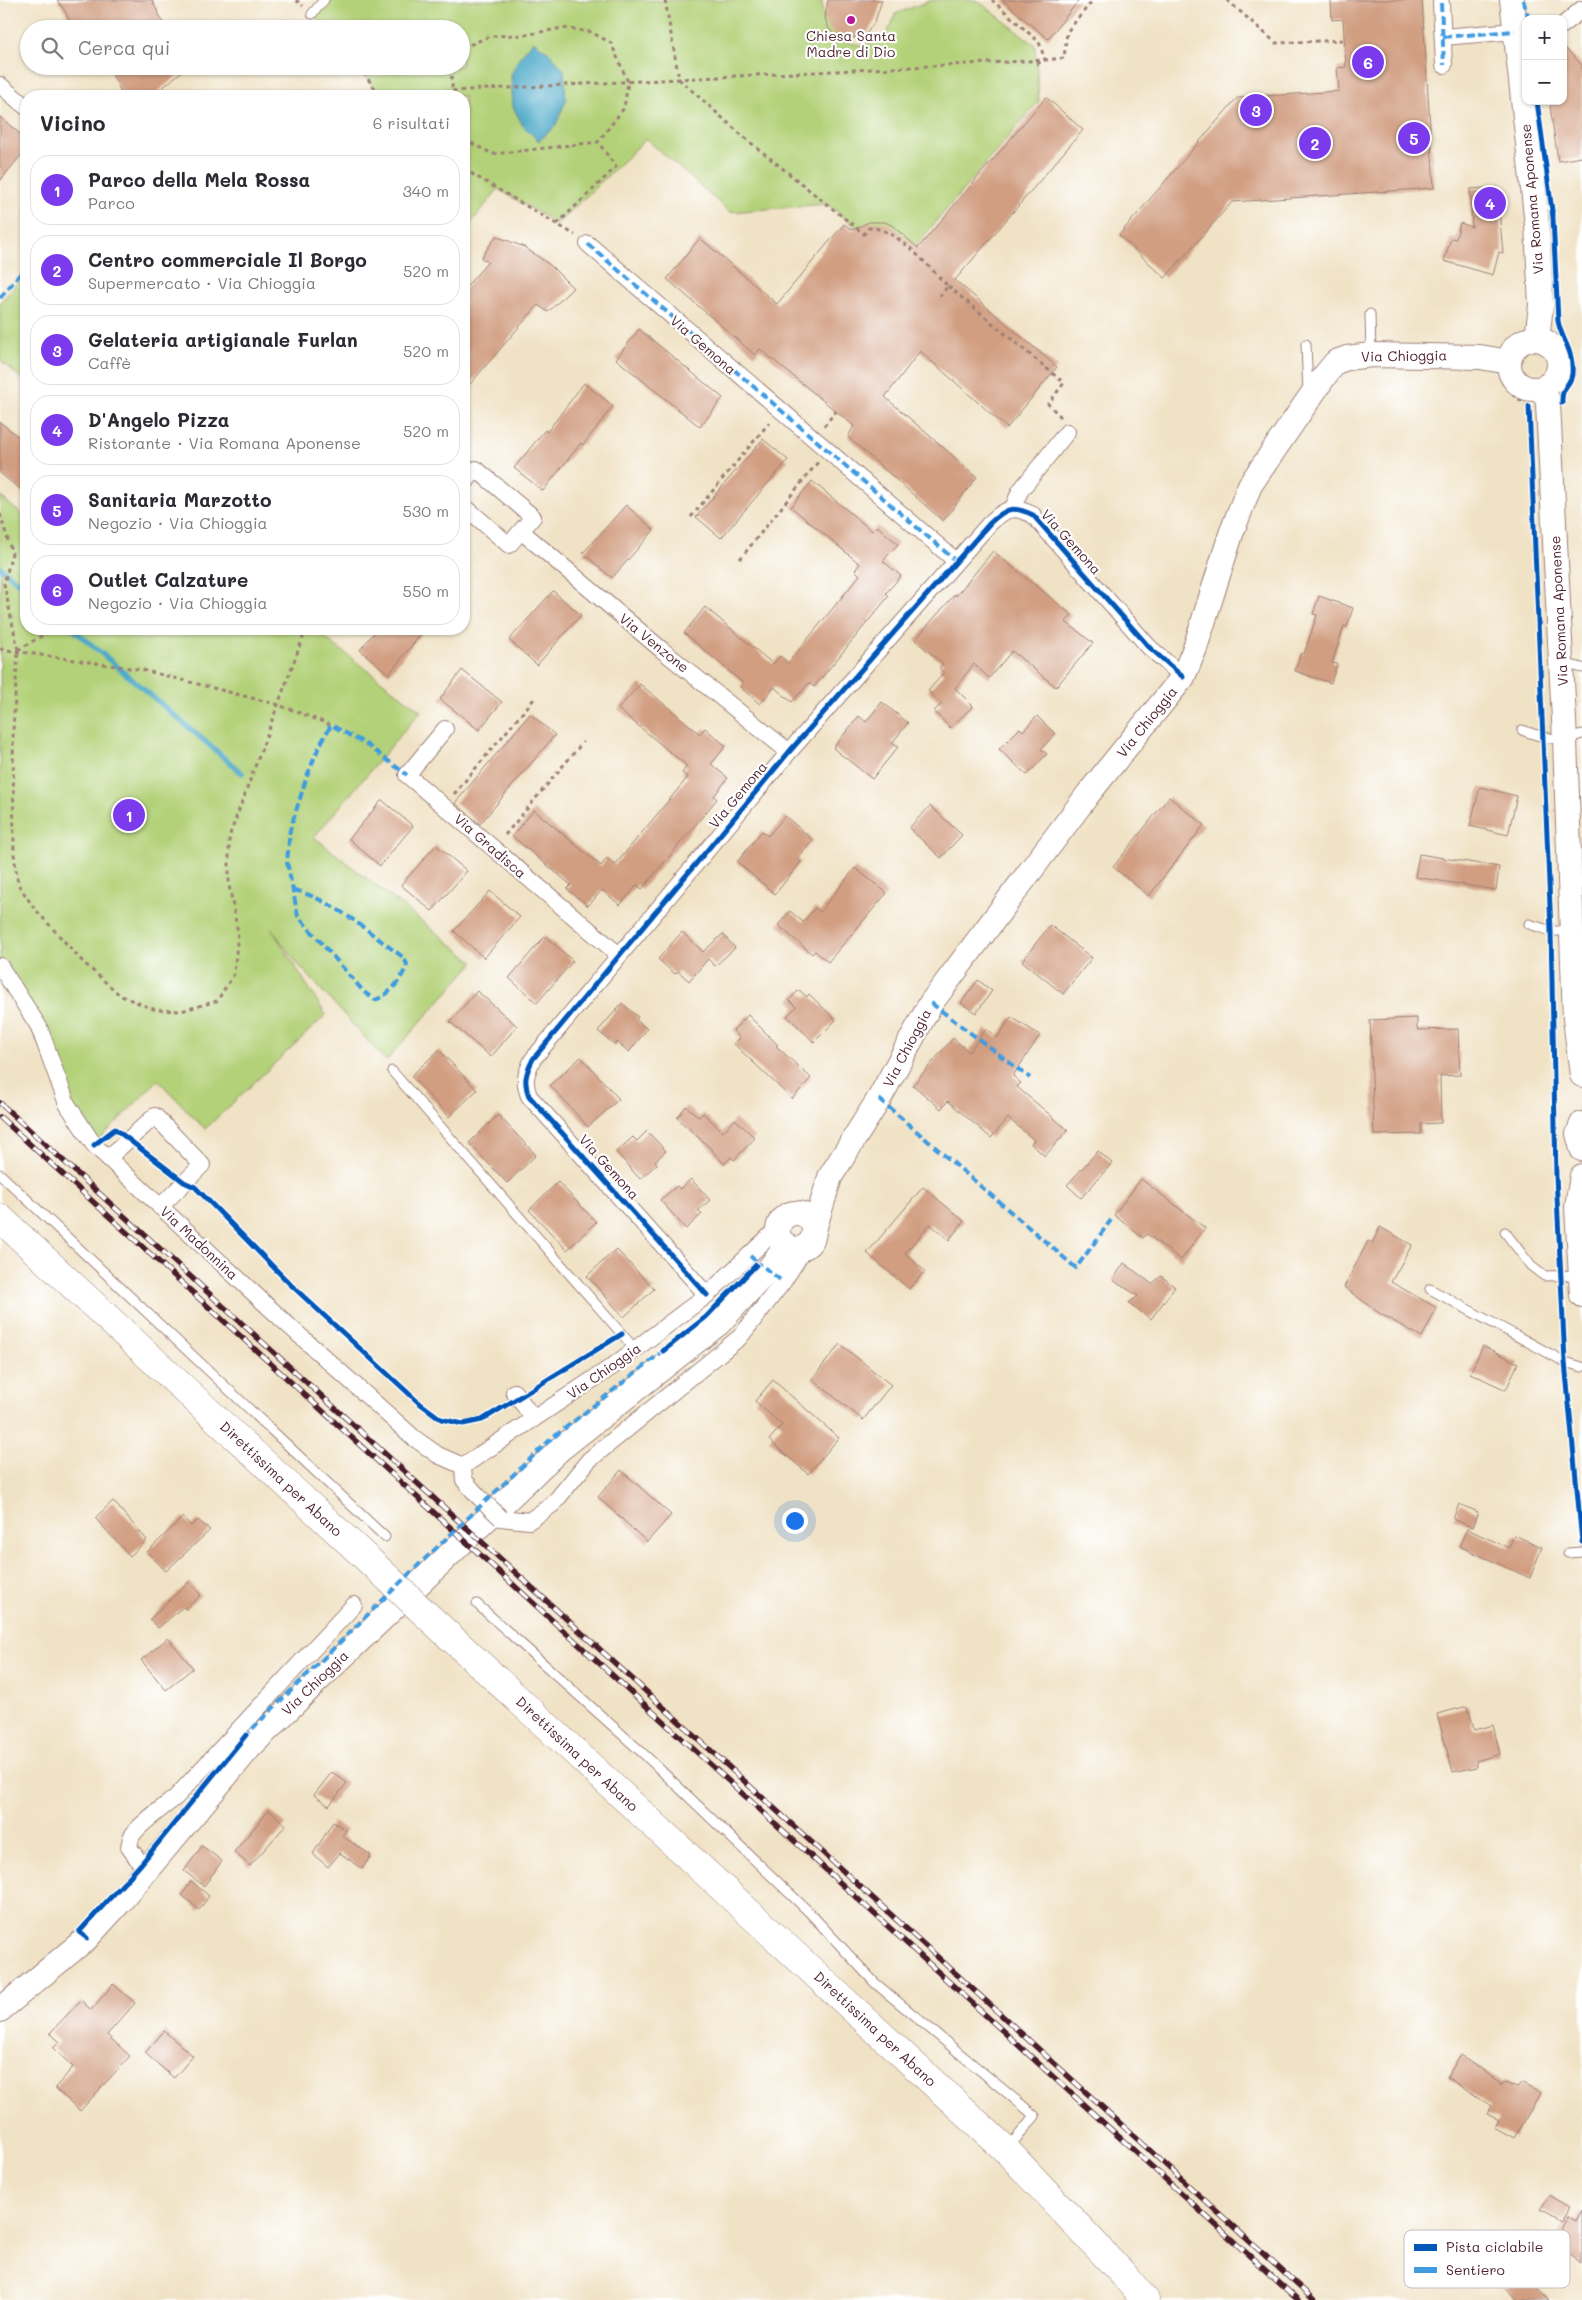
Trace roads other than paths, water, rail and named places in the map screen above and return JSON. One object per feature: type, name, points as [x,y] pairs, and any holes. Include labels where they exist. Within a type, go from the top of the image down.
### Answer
[{"type":"highway","name":"Direttissima per Abano","points":[[0,1218],[1006,2150],[1123,2274],[1145,2300]]},
{"type":"street","name":"Via Romana Aponense","points":[[1512,0],[1520,42],[1537,225],[1541,305],[1537,339]]},
{"type":"street","points":[[1441,3],[1444,65]]},
{"type":"street","points":[[1567,22],[1582,9]]},
{"type":"street","points":[[1443,37],[1520,42]]},
{"type":"street","points":[[0,85],[20,103]]},
{"type":"street","name":"Via Gemona","points":[[588,244],[956,561]]},
{"type":"street","points":[[1537,339],[1550,344],[1556,352],[1558,369],[1554,378],[1544,387],[1536,389],[1519,385],[1509,371],[1505,371],[1510,354],[1521,342],[1537,339]]},
{"type":"street","name":"Via Chioggia","points":[[0,2010],[87,1938],[250,1747],[316,1682],[560,1449],[719,1322],[768,1270],[795,1233],[879,1099],[931,1003],[1089,793],[1183,677],[1196,648],[1231,534],[1250,485],[1336,362],[1347,358],[1371,355],[1480,357],[1505,371]]},
{"type":"street","name":"Via Romana Aponense","points":[[1544,387],[1548,404],[1572,665],[1576,944],[1574,1019],[1582,1075]]},
{"type":"street","points":[[1013,508],[1020,491],[1067,432]]},
{"type":"street","points":[[470,476],[476,469],[533,517],[509,545],[470,511]]},
{"type":"street","name":"Via Gemona","points":[[707,1295],[529,1096],[525,1085],[526,1072],[533,1059],[789,752],[990,522],[1002,512],[1013,508],[1024,510],[1033,515],[1150,647],[1183,677]]},
{"type":"street","name":"Via Venzone","points":[[521,532],[662,650],[789,752]]},
{"type":"street","name":"Via Gradisca","points":[[446,729],[407,775],[619,955]]},
{"type":"street","name":"Via Madonnina","points":[[0,966],[39,1026],[67,1104],[94,1145],[414,1438],[438,1455],[463,1466]]},
{"type":"street","points":[[108,1158],[155,1116],[202,1165],[160,1207]]},
{"type":"street","points":[[1582,1124],[1578,1134],[1582,1149]]},
{"type":"street","points":[[1581,1285],[1577,1207],[1582,1176]]},
{"type":"street","name":"Via Chioggia","points":[[795,1233],[783,1282],[740,1337],[589,1460],[553,1504],[528,1521],[501,1518],[464,1480],[463,1466],[613,1366],[707,1295],[795,1233]]},
{"type":"street","points":[[514,1392],[534,1419]]},
{"type":"street","name":"Via Chioggia","points":[[149,1866],[141,1864],[129,1847],[131,1836],[140,1826],[160,1812],[176,1797],[354,1605]]},
{"type":"lane","points":[[312,14],[324,0]]},
{"type":"lane","points":[[1370,314],[1371,355]]},
{"type":"lane","points":[[1306,344],[1308,400]]},
{"type":"lane","points":[[1522,730],[1544,738],[1574,737]]},
{"type":"lane","points":[[1529,924],[1551,931],[1576,944]]},
{"type":"lane","points":[[392,1071],[635,1349]]},
{"type":"lane","points":[[0,1174],[385,1536]]},
{"type":"lane","points":[[1505,1232],[1531,1266],[1544,1276],[1581,1285]]},
{"type":"lane","points":[[1430,1289],[1565,1362],[1582,1367]]},
{"type":"lane","points":[[1568,1553],[1582,1552]]},
{"type":"lane","points":[[477,1604],[654,1763],[808,1911],[876,1983],[1035,2116],[1006,2150]]},
{"type":"water","points":[[533,41],[549,52],[564,70],[566,100],[556,125],[539,141],[523,126],[513,107],[511,75],[519,58]]},
{"type":"waterway","points":[[0,567],[20,584]]},
{"type":"waterway","points":[[80,635],[242,773]]},
{"type":"railway","points":[[0,1103],[1314,2300]]},
{"type":"railway","points":[[0,1117],[1298,2300]]},
{"type":"place","name":"Chiesa Santa Madre di Dio","points":[[851,20]]},
{"type":"place","name":"Outlet Calzature","points":[[1368,62]]},
{"type":"place","name":"Gelateria artigianale Furlan","points":[[1256,110]]},
{"type":"place","name":"Sanitaria Marzotto","points":[[1414,138]]},
{"type":"place","name":"Centro commerciale Il Borgo","points":[[1315,143]]},
{"type":"place","name":"D'Angelo Pizza","points":[[1490,203]]},
{"type":"place","name":"Parco della Mela Rossa","points":[[129,815]]}]
